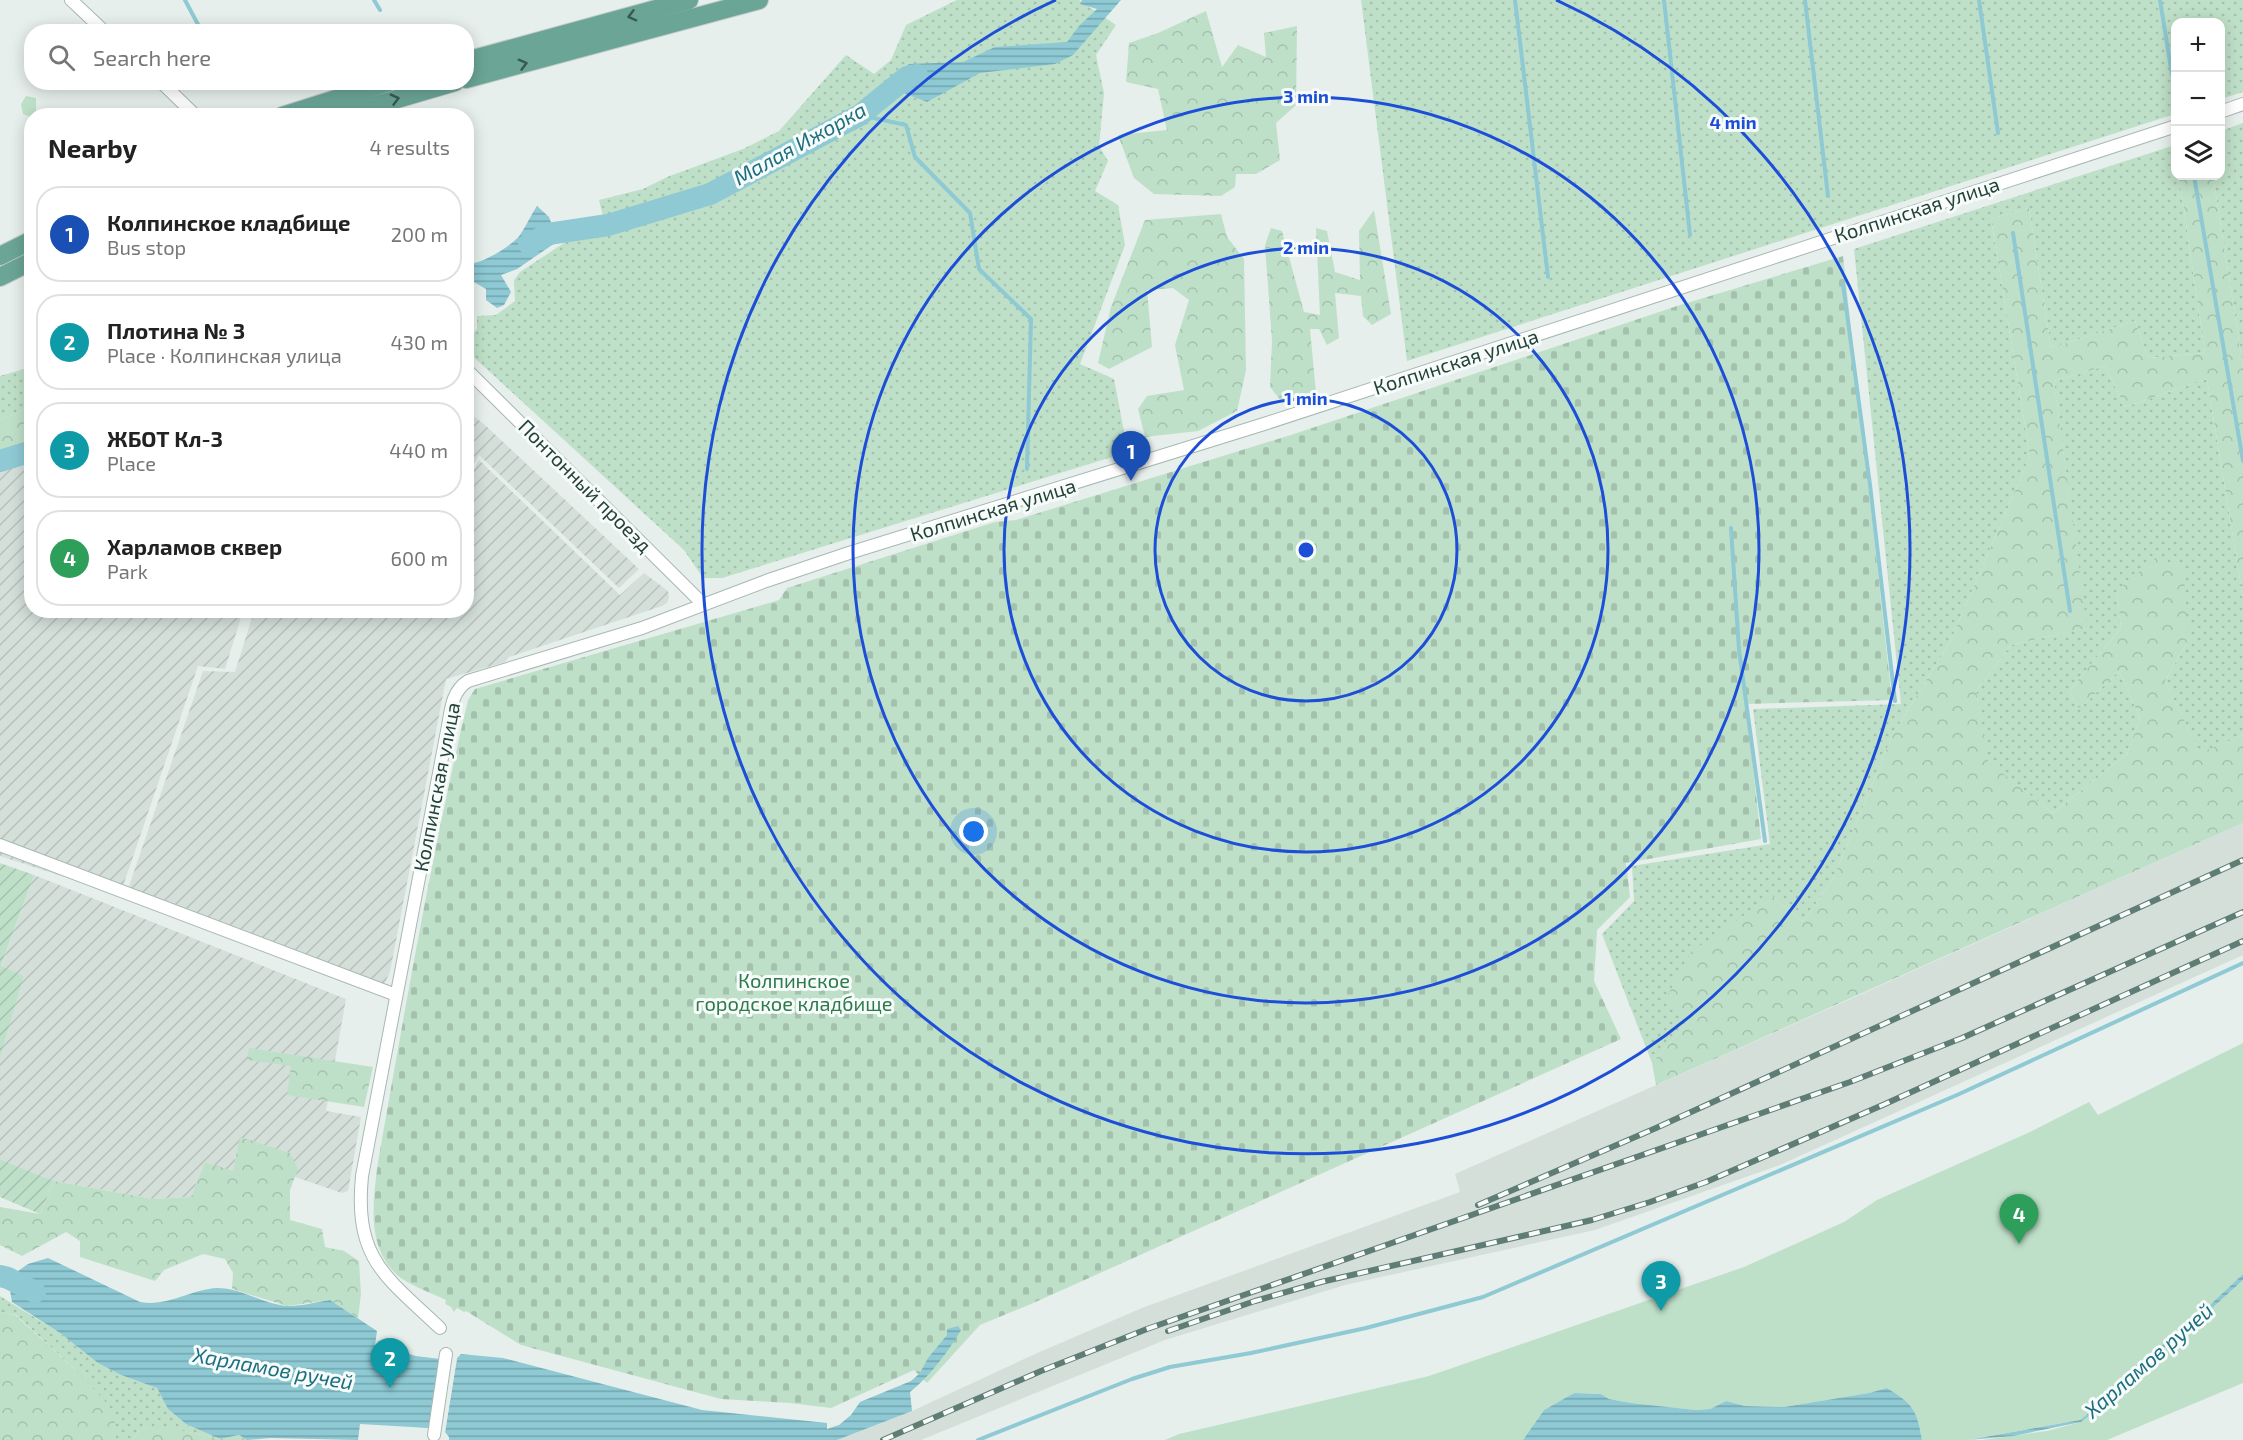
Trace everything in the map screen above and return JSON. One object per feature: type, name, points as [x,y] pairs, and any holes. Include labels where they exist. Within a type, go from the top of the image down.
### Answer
[{"type":"main road","points":[[474,59],[689,0]]},
{"type":"main road","points":[[474,78],[759,0]]},
{"type":"main road","points":[[307,108],[364,90]]},
{"type":"main road","points":[[366,108],[428,90]]},
{"type":"main road","points":[[0,256],[24,244]]},
{"type":"main road","points":[[0,277],[24,265]]},
{"type":"street","points":[[71,0],[96,24]]},
{"type":"street","points":[[169,90],[188,108]]},
{"type":"street","points":[[2225,110],[2243,104]]},
{"type":"street","name":"Колпинская улица","points":[[440,1328],[383,1274],[369,1251],[361,1223],[360,1201],[362,1176],[454,695],[460,686],[468,681],[642,628],[849,553],[1254,428],[2171,127]]},
{"type":"street","name":"Понтонный проезд","points":[[474,377],[703,604]]},
{"type":"street","points":[[0,845],[396,995]]},
{"type":"street","points":[[434,1435],[446,1354]]},
{"type":"shaded area","points":[[474,416],[639,569],[619,588],[479,455],[474,464]]},
{"type":"shaded area","points":[[24,459],[24,618],[241,618],[225,669],[198,666],[120,895],[0,856],[0,467]]},
{"type":"shaded area","points":[[479,460],[620,595],[644,573],[668,591],[669,597],[667,603],[662,606],[509,657],[505,662],[446,679],[390,972],[384,985],[128,889],[203,671],[235,672],[252,618],[474,618],[474,470]]},
{"type":"shaded area","points":[[2243,823],[2243,955],[1780,1165],[1595,1230],[1345,1285],[1165,1340],[921,1440],[837,1440],[912,1411],[1142,1308],[1460,1192],[1455,1174]]},
{"type":"shaded area","points":[[34,875],[346,999],[326,1111],[361,1117],[348,1191],[342,1193],[236,1157],[233,1172],[205,1162],[191,1197],[153,1199],[54,1181],[0,1159],[0,1058],[24,976],[1,967]]},
{"type":"green space","points":[[957,0],[1079,0],[1116,25],[1096,55],[1104,93],[1099,146],[1108,161],[1095,191],[1118,205],[1125,245],[1080,364],[1114,379],[1128,452],[722,578],[703,578],[684,550],[474,357],[477,316],[496,315],[515,301],[514,280],[520,272],[567,241],[607,232],[599,200],[643,189],[667,177],[743,149],[779,131],[846,55],[874,74],[891,60],[906,25]]},
{"type":"green space","points":[[1361,0],[2243,0],[2243,92],[2225,98],[2225,18],[2171,18],[2171,115],[1407,361]]},
{"type":"green space","points":[[1206,11],[1222,67],[1238,45],[1266,57],[1264,33],[1297,26],[1296,105],[1276,123],[1280,160],[1256,174],[1236,174],[1235,187],[1221,196],[1154,194],[1134,178],[1118,135],[1167,130],[1158,89],[1126,82],[1129,43],[1158,33]]},
{"type":"green space","points":[[26,96],[36,98],[36,108],[24,108],[24,114],[21,104]]},
{"type":"green space","points":[[2243,123],[2243,367],[2214,180],[2225,180],[2225,130]]},
{"type":"green space","points":[[2171,146],[2171,180],[2180,180],[2205,353],[2148,358],[2135,321],[2051,348],[2029,208],[1991,219],[2030,456],[1950,642],[1893,734],[1833,879],[1803,922],[1772,896],[1689,1021],[1652,1063],[1602,934],[1634,901],[1632,866],[1770,844],[1753,709],[1901,704],[1854,249]]},
{"type":"green space","points":[[2180,180],[2214,180],[2243,367],[2243,598],[2207,379],[2125,407],[2105,366],[2054,381],[2087,628],[2011,645],[1976,691],[1988,762],[2053,813],[2127,754],[2140,718],[2119,671],[2079,709],[2069,691],[2121,628],[2117,591],[2155,558],[2183,567],[2189,639],[2165,681],[2200,753],[2243,735],[2243,823],[1656,1085],[1652,1063],[1689,1021],[1666,998],[1691,952],[1772,896],[1803,922],[1833,879],[1893,734],[1950,642],[2030,456],[1991,219],[2029,208],[2051,348],[2135,321],[2148,358],[2205,353]]},
{"type":"green space","points":[[1374,210],[1391,314],[1372,325],[1363,316],[1361,296],[1335,293],[1339,338],[1327,345],[1319,329],[1310,329],[1316,393],[1281,401],[1270,387],[1272,341],[1265,245],[1271,228],[1282,231],[1304,312],[1320,315],[1316,228],[1327,231],[1335,272],[1360,280],[1359,231]]},
{"type":"green space","points":[[1221,214],[1227,237],[1244,259],[1246,370],[1237,411],[1198,431],[1145,437],[1138,409],[1147,396],[1184,390],[1175,345],[1189,300],[1173,288],[1147,290],[1152,347],[1109,369],[1098,363],[1111,307],[1145,220]]},
{"type":"green space","name":"Колпинское городское кладбище","points":[[1843,256],[1892,700],[1746,704],[1761,839],[1626,863],[1630,897],[1597,930],[1594,981],[1621,1039],[980,1325],[927,1383],[914,1370],[831,1408],[721,1399],[521,1345],[466,1311],[457,1308],[454,1312],[445,1304],[446,1300],[406,1281],[396,1274],[386,1262],[380,1250],[374,1221],[374,1191],[378,1162],[431,873],[468,700],[475,689],[779,600],[787,588],[995,522],[1016,520],[1294,434],[1677,306]]},
{"type":"green space","points":[[2105,366],[2125,407],[2207,379],[2243,598],[2243,735],[2200,754],[2165,681],[2189,639],[2117,590],[2121,628],[2069,691],[2079,709],[2119,671],[2140,718],[2127,754],[2053,813],[1987,762],[1976,691],[2011,645],[2086,628],[2054,381]]},
{"type":"green space","points":[[24,369],[24,409],[0,420],[0,376]]},
{"type":"green space","points":[[24,409],[24,459],[0,471],[0,420]]},
{"type":"green space","points":[[0,863],[34,875],[1,966],[24,976],[0,1058]]},
{"type":"green space","points":[[2243,1043],[2243,1274],[2195,1319],[2125,1374],[2094,1409],[2080,1420],[1968,1440],[1922,1440],[1918,1421],[1912,1409],[1903,1399],[1887,1388],[1784,1407],[1745,1406],[1726,1401],[1710,1409],[1696,1410],[1631,1403],[1609,1399],[1601,1394],[1574,1393],[1544,1410],[1523,1440],[1165,1440],[1179,1434],[1429,1376],[1744,1267],[1844,1222],[1877,1200],[2030,1132],[2089,1102],[2098,1115]]},
{"type":"green space","points":[[249,1048],[373,1067],[364,1107],[287,1095],[291,1066],[247,1060]]},
{"type":"green space","points":[[240,1137],[290,1153],[298,1169],[290,1190],[290,1220],[322,1229],[325,1247],[344,1251],[359,1261],[361,1294],[358,1318],[330,1300],[287,1306],[232,1289],[233,1273],[225,1259],[203,1254],[164,1270],[155,1281],[80,1257],[80,1241],[66,1232],[22,1256],[0,1245],[0,1207],[40,1214],[54,1181],[153,1199],[191,1197],[205,1162],[233,1171]]},
{"type":"green space","points":[[0,1159],[54,1181],[40,1214],[0,1197]]},
{"type":"green space","points":[[2243,1280],[2243,1383],[2107,1440],[1982,1440],[2047,1431],[2081,1422],[2096,1411],[2127,1376],[2197,1322]]},
{"type":"green space","points":[[0,1296],[60,1333],[98,1363],[121,1375],[157,1388],[168,1409],[186,1424],[220,1439],[150,1428],[140,1429],[133,1440],[116,1440],[78,1372],[16,1315],[0,1312]]},
{"type":"green space","points":[[0,1312],[15,1315],[78,1372],[105,1401],[115,1423],[116,1440],[0,1440]]},
{"type":"green space","points":[[159,1427],[220,1439],[239,1435],[247,1440],[133,1440],[140,1429]]},
{"type":"water","points":[[1082,0],[1121,0],[1073,55],[1055,64],[980,73],[927,102],[904,93],[895,95],[888,83],[891,76],[909,64],[963,62],[995,47],[1067,42],[1079,26],[1097,9],[1080,4]]},
{"type":"water","points":[[537,206],[549,217],[558,241],[517,269],[501,275],[511,292],[504,305],[497,308],[486,300],[486,289],[474,282],[474,263],[495,254],[520,235]]},
{"type":"water","points":[[48,1258],[140,1302],[160,1302],[217,1288],[289,1306],[330,1300],[377,1331],[375,1345],[416,1356],[440,1359],[429,1428],[360,1424],[358,1440],[270,1438],[247,1440],[239,1435],[220,1439],[186,1424],[168,1409],[157,1388],[121,1375],[98,1363],[60,1333],[12,1302],[8,1278],[28,1264]]},
{"type":"water","points":[[2243,1274],[2243,1280],[2197,1322],[2127,1376],[2096,1411],[2081,1422],[2013,1436],[1968,1440],[2080,1420],[2094,1409],[2125,1374],[2195,1319]]},
{"type":"water","points":[[958,1326],[961,1330],[944,1355],[925,1379],[910,1392],[912,1411],[837,1440],[449,1440],[445,1432],[457,1358],[461,1354],[503,1358],[702,1410],[827,1423],[827,1429],[839,1425],[851,1415],[860,1402],[911,1381],[920,1373],[928,1358],[947,1335],[947,1329]]},
{"type":"water","points":[[1887,1388],[1903,1399],[1912,1409],[1918,1421],[1922,1440],[1523,1440],[1544,1410],[1574,1393],[1601,1394],[1609,1399],[1631,1403],[1696,1410],[1710,1409],[1726,1401],[1745,1406],[1784,1407]]},
{"type":"pier","points":[[454,1357],[457,1358],[445,1432],[442,1432]]},
{"type":"waterway","points":[[185,0],[198,24]]},
{"type":"waterway","points":[[374,0],[380,10]]},
{"type":"waterway","points":[[1515,0],[1548,277]]},
{"type":"waterway","points":[[1664,0],[1690,235]]},
{"type":"waterway","points":[[1805,0],[1828,196]]},
{"type":"waterway","points":[[1979,0],[1998,133]]},
{"type":"waterway","points":[[2160,0],[2172,72]]},
{"type":"waterway","name":"Малая Ижорка","points":[[529,244],[548,234],[608,225],[710,194],[860,115],[907,77],[917,75]]},
{"type":"waterway","points":[[860,115],[906,125],[915,157],[970,213],[979,269],[1031,319],[1027,469]]},
{"type":"waterway","points":[[2195,180],[2243,461]]},
{"type":"waterway","points":[[2013,233],[2070,611]]},
{"type":"waterway","points":[[1843,284],[1870,485],[1895,701]]},
{"type":"waterway","name":"Малая Ижорка","points":[[0,461],[24,454]]},
{"type":"waterway","points":[[1731,528],[1739,650],[1765,841]]},
{"type":"waterway","points":[[978,1440],[1132,1379],[1170,1367],[1251,1353],[1366,1328],[1483,1297],[1957,1095],[2243,963]]},
{"type":"waterway","name":"Харламов ручей","points":[[0,1276],[35,1292]]},
{"type":"railway","points":[[1478,1205],[1656,1128],[2243,860]]},
{"type":"railway","points":[[883,1440],[1041,1371],[1147,1329],[1850,1082],[1962,1038],[2243,912]]},
{"type":"railway","points":[[1168,1331],[1255,1301],[1321,1282],[1592,1220],[1706,1182],[1885,1104],[2243,941]]},
{"type":"place","name":"Колпинское кладбище","points":[[1131,481]]},
{"type":"place","name":"Харламов сквер","points":[[2019,1244]]},
{"type":"place","name":"ЖБОТ Кл-3","points":[[1661,1311]]},
{"type":"place","name":"Плотина № 3","points":[[390,1388]]}]
